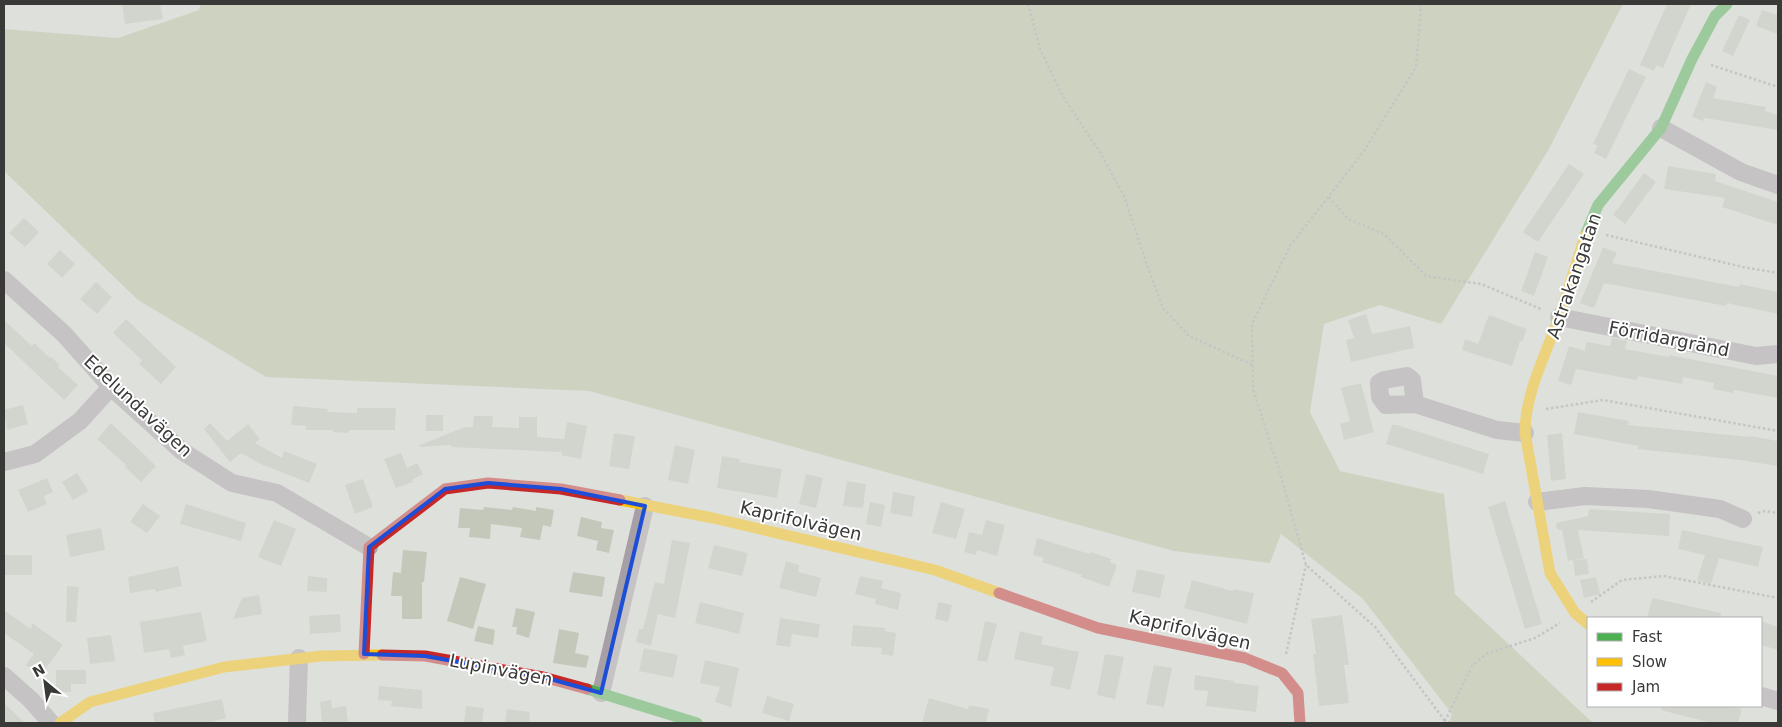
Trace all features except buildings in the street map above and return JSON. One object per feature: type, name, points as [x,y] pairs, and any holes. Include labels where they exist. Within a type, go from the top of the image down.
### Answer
[{"type":"street","name":"Astrakangatan","points":[[1587,623],[1575,613],[1550,574],[1525,433],[1529,398],[1559,317],[1587,230],[1598,206],[1661,128],[1692,59],[1715,16],[1727,4]]},
{"type":"street","points":[[1661,128],[1741,172],[1778,185]]},
{"type":"street","name":"Edelundavägen","points":[[4,280],[64,334],[111,386],[182,451],[232,483],[277,494],[369,547]]},
{"type":"street","name":"Förridargränd","points":[[1559,317],[1756,356],[1778,354]]},
{"type":"street","points":[[4,462],[35,454],[80,421],[111,386]]},
{"type":"street","points":[[1415,404],[1497,430],[1525,433]]},
{"type":"street","name":"Kaprifolvägen","points":[[369,547],[445,489],[488,483],[561,489],[713,518],[935,570],[1098,628],[1245,658],[1282,672]]},
{"type":"street","points":[[1537,502],[1585,496],[1648,499],[1720,509],[1743,519]]},
{"type":"street","points":[[601,692],[645,506]]},
{"type":"street","points":[[364,654],[369,547]]},
{"type":"street","name":"Lupinvägen","points":[[60,723],[90,702],[224,667],[299,658],[364,654],[425,656],[542,677],[601,692],[697,723]]},
{"type":"street","points":[[297,723],[299,658]]},
{"type":"street","points":[[1282,672],[1298,693],[1300,723]]},
{"type":"street","points":[[4,676],[31,700],[52,723]]},
{"type":"street","points":[[1762,696],[1778,702]]},
{"type":"path","points":[[1028,4],[1040,49],[1062,95],[1101,154],[1124,196],[1163,308],[1189,336],[1253,365]]},
{"type":"path","points":[[1282,672],[1306,565],[1254,389],[1252,324],[1290,246],[1364,151],[1416,67],[1420,4]]},
{"type":"path","points":[[1692,59],[1778,87]]},
{"type":"path","points":[[1329,197],[1348,219],[1384,234],[1426,276],[1481,284],[1559,317]]},
{"type":"path","points":[[1587,230],[1743,267],[1778,273]]},
{"type":"path","points":[[1527,412],[1602,400],[1778,432]]},
{"type":"path","points":[[1743,519],[1765,511],[1778,513]]},
{"type":"path","points":[[1306,565],[1375,627],[1445,722],[1450,723]]},
{"type":"path","points":[[1445,722],[1472,666],[1486,654],[1536,638],[1622,580],[1664,576],[1778,598]]},
{"type":"highlighted area","points":[[488,483],[561,489],[645,506],[601,693],[543,677],[425,656],[364,654],[369,547],[445,489]]},
{"type":"green space","points":[[201,4],[1623,4],[1549,149],[1441,324],[1380,305],[1324,324],[1310,412],[1340,471],[1444,494],[1455,594],[1593,723],[1449,723],[1452,714],[1363,599],[1281,534],[1270,563],[1174,551],[589,391],[266,377],[138,300],[4,171],[4,29],[118,38],[199,10]]},
{"type":"traffic: fast","points":[[1585,236],[1598,205],[1661,128],[1692,59],[1715,16],[1727,4]]},
{"type":"traffic: fast","points":[[587,689],[697,723]]},
{"type":"traffic: slow","points":[[1585,236],[1562,310],[1532,390],[1528,404],[1525,433],[1550,573],[1575,613],[1587,623]]},
{"type":"traffic: slow","points":[[620,500],[713,518],[935,570],[999,593]]},
{"type":"traffic: slow","points":[[60,723],[90,702],[224,667],[321,656],[382,655]]},
{"type":"traffic: jam","points":[[364,654],[369,547],[445,489],[488,483],[561,489],[620,500]]},
{"type":"traffic: jam","points":[[999,593],[1098,628],[1245,658],[1282,673],[1298,693],[1300,723]]},
{"type":"traffic: jam","points":[[382,655],[425,656],[543,677],[587,689]]}]
